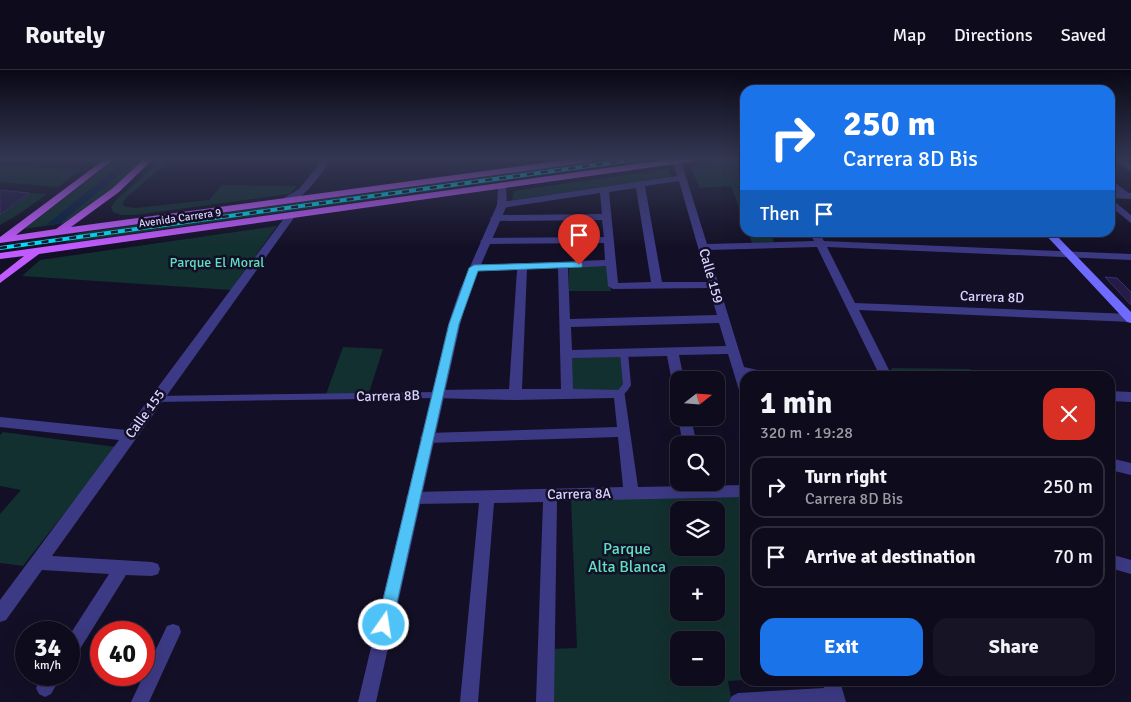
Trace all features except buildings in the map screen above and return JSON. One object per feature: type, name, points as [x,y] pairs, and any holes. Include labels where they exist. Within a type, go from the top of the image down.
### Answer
[{"type":"main road","points":[[1,238],[71,188]]},
{"type":"main road","points":[[0,280],[56,232],[118,188]]},
{"type":"main road","name":"Avenida Carrera 9","points":[[1,238],[31,236],[377,188]]},
{"type":"main road","name":"Avenida Carrera 9","points":[[2,256],[477,188]]},
{"type":"main road","points":[[97,204],[100,214],[106,220],[119,223]]},
{"type":"main road","points":[[1052,237],[1131,318]]},
{"type":"street","points":[[287,200],[299,194],[304,188]]},
{"type":"street","points":[[310,188],[312,192],[323,196]]},
{"type":"street","points":[[367,702],[458,308],[502,205],[502,188]]},
{"type":"street","points":[[502,205],[613,188]]},
{"type":"street","points":[[641,188],[657,286]]},
{"type":"street","name":"Calle 159","points":[[685,188],[740,373]]},
{"type":"street","points":[[1119,188],[1129,196]]},
{"type":"street","points":[[604,190],[613,286],[714,286]]},
{"type":"street","points":[[1115,195],[1129,196]]},
{"type":"street","points":[[1115,206],[1131,220]]},
{"type":"street","name":"Calle 155","points":[[0,614],[291,215]]},
{"type":"street","points":[[496,218],[606,217]]},
{"type":"street","points":[[816,237],[884,371]]},
{"type":"street","points":[[485,241],[609,240]]},
{"type":"street","points":[[703,247],[820,244],[1131,257]]},
{"type":"street","points":[[474,268],[611,263]]},
{"type":"street","points":[[563,265],[567,393]]},
{"type":"street","points":[[514,395],[522,267]]},
{"type":"street","name":"Carrera 8D","points":[[851,306],[1131,318]]},
{"type":"street","points":[[565,322],[724,319]]},
{"type":"street","points":[[566,354],[733,350]]},
{"type":"street","points":[[672,352],[676,371]]},
{"type":"street","points":[[624,353],[627,385],[620,393],[631,493]]},
{"type":"street","points":[[739,370],[744,371]]},
{"type":"street","name":"Carrera 8B","points":[[156,399],[620,393]]},
{"type":"street","points":[[1115,396],[1131,397]]},
{"type":"street","points":[[0,422],[130,436]]},
{"type":"street","points":[[427,438],[624,432]]},
{"type":"street","points":[[1115,465],[1131,469]]},
{"type":"street","name":"Carrera 8A","points":[[725,489],[740,491]]},
{"type":"street","name":"Carrera 8A","points":[[413,498],[631,493],[670,490]]},
{"type":"street","points":[[545,702],[550,495]]},
{"type":"street","points":[[469,702],[487,496]]},
{"type":"street","points":[[38,562],[152,569]]},
{"type":"street","points":[[1115,562],[1131,567]]},
{"type":"street","points":[[80,634],[122,567]]},
{"type":"street","points":[[140,702],[173,632]]},
{"type":"street","points":[[738,702],[834,693]]},
{"type":"green space","points":[[77,188],[113,188],[64,223],[24,229]]},
{"type":"green space","points":[[129,188],[137,188],[123,202],[124,206],[135,208],[209,200],[219,188],[295,188],[290,194],[135,215],[121,215],[113,212],[111,207]]},
{"type":"green space","points":[[398,188],[450,188],[66,243],[79,233]]},
{"type":"green space","points":[[531,188],[592,188],[512,200],[514,191]]},
{"type":"green space","points":[[732,188],[740,188],[740,210]]},
{"type":"green space","points":[[29,193],[47,194],[0,225],[0,215]]},
{"type":"green space","name":"Parque El Moral","points":[[277,226],[231,290],[22,276],[40,260]]},
{"type":"green space","points":[[750,237],[772,237],[774,242],[752,243]]},
{"type":"green space","points":[[608,265],[611,291],[569,291],[569,268]]},
{"type":"green space","points":[[343,347],[383,349],[368,396],[325,397]]},
{"type":"green space","points":[[624,353],[627,385],[620,393],[567,393],[566,354]]},
{"type":"green space","points":[[891,368],[970,369],[971,371],[892,371]]},
{"type":"green space","points":[[3,432],[116,447],[23,566],[0,563],[0,514],[21,490],[0,486],[0,435]]},
{"type":"green space","name":"Parque Alta Blanca","points":[[740,495],[740,680],[728,681],[732,702],[551,702],[550,649],[577,648],[571,499]]},
{"type":"water","points":[[91,188],[103,188],[60,223],[46,225]]},
{"type":"railway","points":[[0,248],[427,188]]},
{"type":"route","points":[[384,625],[458,308],[474,268],[579,265]]}]
